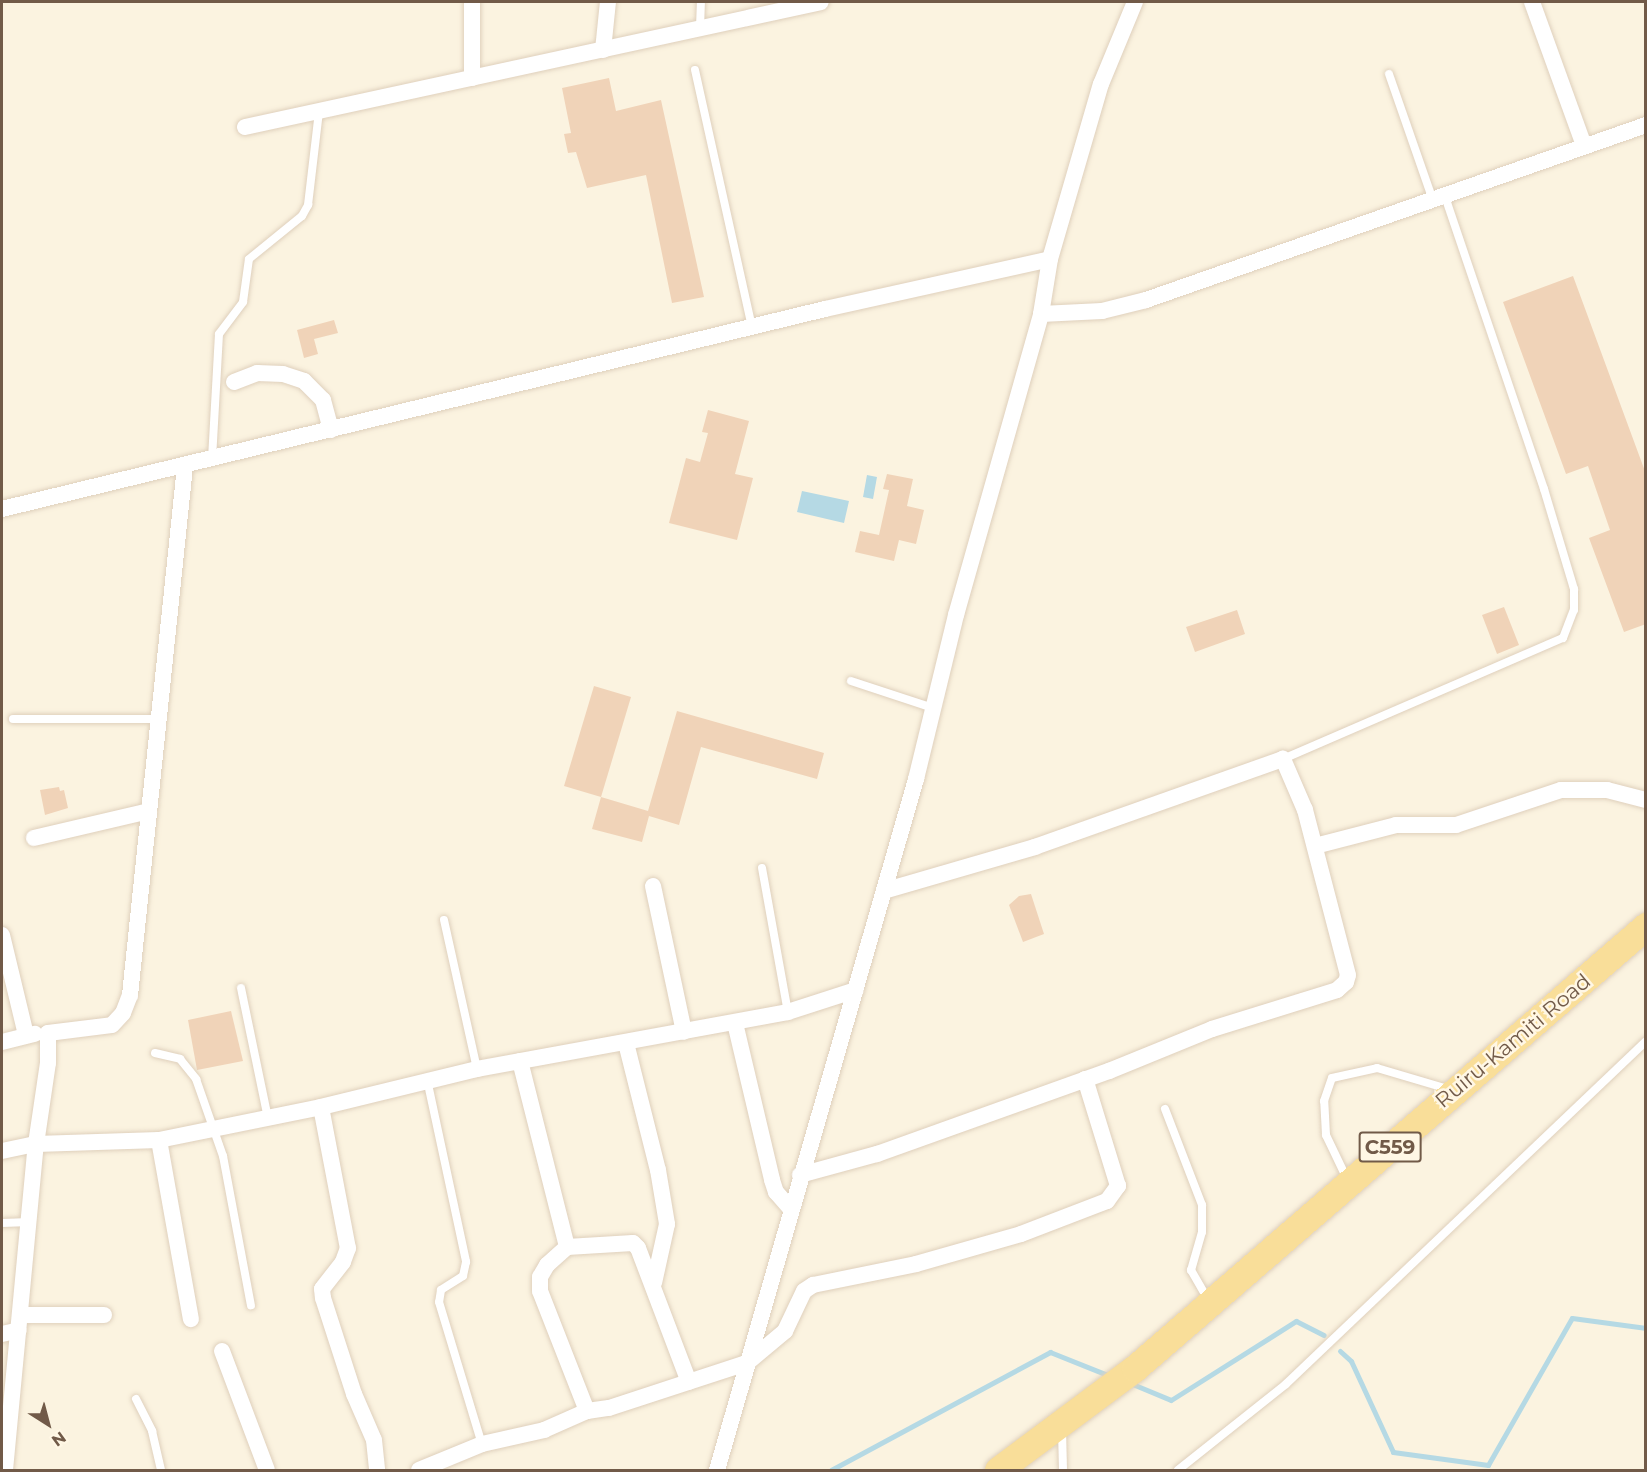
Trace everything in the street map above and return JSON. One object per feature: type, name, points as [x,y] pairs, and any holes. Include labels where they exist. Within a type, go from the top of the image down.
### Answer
[{"type":"main road","name":"Ruiru-Kamiti Road","points":[[1062,1426],[1135,1368],[1646,926]]},
{"type":"main road","name":"C559","points":[[998,1470],[1062,1426]]},
{"type":"street","points":[[472,2],[472,78]]},
{"type":"street","points":[[603,50],[608,2]]},
{"type":"street","points":[[245,127],[700,29],[763,8],[821,2]]},
{"type":"street","points":[[717,1470],[800,1175],[884,891],[1041,314],[1050,259],[1101,84],[1135,2]]},
{"type":"street","points":[[1532,2],[1584,146]]},
{"type":"street","points":[[1041,314],[1072,315],[1129,305],[1646,125]]},
{"type":"street","points":[[2,509],[752,327],[1050,259]]},
{"type":"street","points":[[234,381],[257,373],[283,374],[304,381],[323,400],[331,430]]},
{"type":"street","points":[[2,1042],[26,1035],[112,1025],[123,1013],[130,995],[185,466]]},
{"type":"street","points":[[800,1175],[877,1154],[1085,1079],[1212,1029],[1337,990],[1347,982],[1346,964],[1305,810],[1283,759],[1035,847],[884,891]]},
{"type":"street","points":[[1315,846],[1396,825],[1456,825],[1561,790],[1607,790],[1646,800]]},
{"type":"street","points":[[34,838],[149,811]]},
{"type":"street","points":[[652,886],[684,1032]]},
{"type":"street","points":[[2,935],[26,1035]]},
{"type":"street","points":[[2,1151],[36,1144],[159,1140],[428,1084],[477,1069],[626,1044],[788,1012],[856,990]]},
{"type":"street","points":[[735,1023],[771,1180],[791,1209]]},
{"type":"street","points":[[5,1470],[4,1450],[20,1322],[36,1144],[48,1063],[48,1033]]},
{"type":"street","points":[[626,1044],[658,1170],[667,1224],[654,1283]]},
{"type":"street","points":[[520,1061],[567,1247]]},
{"type":"street","points":[[419,1470],[482,1444],[544,1430],[587,1412],[747,1363],[785,1331],[804,1291],[813,1285],[979,1246],[1107,1202],[1118,1186],[1085,1079]]},
{"type":"street","points":[[321,1107],[348,1248],[344,1262],[322,1289],[323,1298],[354,1394],[374,1440],[377,1470]]},
{"type":"street","points":[[159,1140],[191,1319]]},
{"type":"street","points":[[587,1412],[540,1291],[540,1277],[547,1265],[567,1247],[633,1244],[645,1257],[689,1382]]},
{"type":"street","points":[[2,1334],[20,1322],[104,1315]]},
{"type":"street","points":[[222,1351],[267,1470]]},
{"type":"lane","points":[[700,29],[701,2]]},
{"type":"lane","points":[[695,70],[752,327]]},
{"type":"lane","points":[[1283,759],[1563,638],[1575,610],[1574,589],[1544,489],[1439,198],[1389,74]]},
{"type":"lane","points":[[212,459],[219,334],[243,302],[249,259],[302,216],[308,205],[319,111]]},
{"type":"lane","points":[[850,681],[933,708]]},
{"type":"lane","points":[[13,719],[158,719]]},
{"type":"lane","points":[[762,868],[788,1012]]},
{"type":"lane","points":[[444,920],[477,1069]]},
{"type":"lane","points":[[241,988],[268,1118]]},
{"type":"lane","points":[[1178,1470],[1295,1376],[1646,1041]]},
{"type":"lane","points":[[155,1053],[170,1056],[189,1066],[225,1165],[251,1305]]},
{"type":"lane","points":[[1349,1184],[1326,1136],[1324,1101],[1332,1078],[1377,1068],[1455,1090]]},
{"type":"lane","points":[[428,1084],[466,1262],[463,1276],[441,1290],[439,1302],[482,1444]]},
{"type":"lane","points":[[1165,1109],[1202,1204],[1202,1232],[1191,1270],[1209,1302]]},
{"type":"lane","points":[[2,1223],[30,1222]]},
{"type":"lane","points":[[136,1399],[152,1431],[161,1470]]},
{"type":"lane","points":[[1062,1426],[1063,1470]]},
{"type":"water","points":[[867,475],[877,477],[873,499],[863,497]]},
{"type":"water","points":[[802,491],[849,501],[844,523],[797,512]]},
{"type":"building","points":[[609,78],[616,111],[661,100],[704,297],[672,303],[646,175],[587,188],[576,152],[568,153],[564,134],[571,133],[562,88]]},
{"type":"building","points":[[1573,276],[1646,474],[1646,624],[1624,632],[1589,538],[1610,530],[1588,466],[1566,474],[1503,302]]},
{"type":"building","points":[[334,320],[338,333],[314,339],[318,354],[304,358],[297,330]]},
{"type":"building","points":[[708,410],[749,421],[735,474],[753,478],[737,540],[669,523],[686,458],[700,462],[708,433],[702,432]]},
{"type":"building","points":[[887,474],[913,479],[907,506],[924,510],[916,544],[899,540],[894,561],[855,552],[860,531],[879,535],[889,490],[883,489]]},
{"type":"building","points":[[1504,607],[1519,645],[1497,654],[1482,615]]},
{"type":"building","points":[[1237,610],[1245,634],[1195,652],[1186,627]]},
{"type":"building","points":[[594,686],[631,697],[601,797],[564,786]]},
{"type":"building","points":[[677,711],[824,753],[817,779],[701,747],[679,825],[649,816],[642,842],[592,829],[601,797],[648,811]]},
{"type":"building","points":[[59,787],[60,791],[64,790],[68,808],[45,815],[40,790]]},
{"type":"building","points":[[1031,894],[1044,934],[1023,942],[1009,905],[1019,896]]},
{"type":"building","points":[[231,1011],[243,1061],[197,1070],[188,1020]]},
{"type":"waterway","points":[[1340,1351],[1351,1361],[1393,1452],[1488,1465],[1572,1318],[1646,1328]]},
{"type":"waterway","points":[[1130,1383],[1171,1400],[1296,1321],[1324,1335]]},
{"type":"waterway","points":[[831,1470],[1050,1352],[1110,1376]]}]
